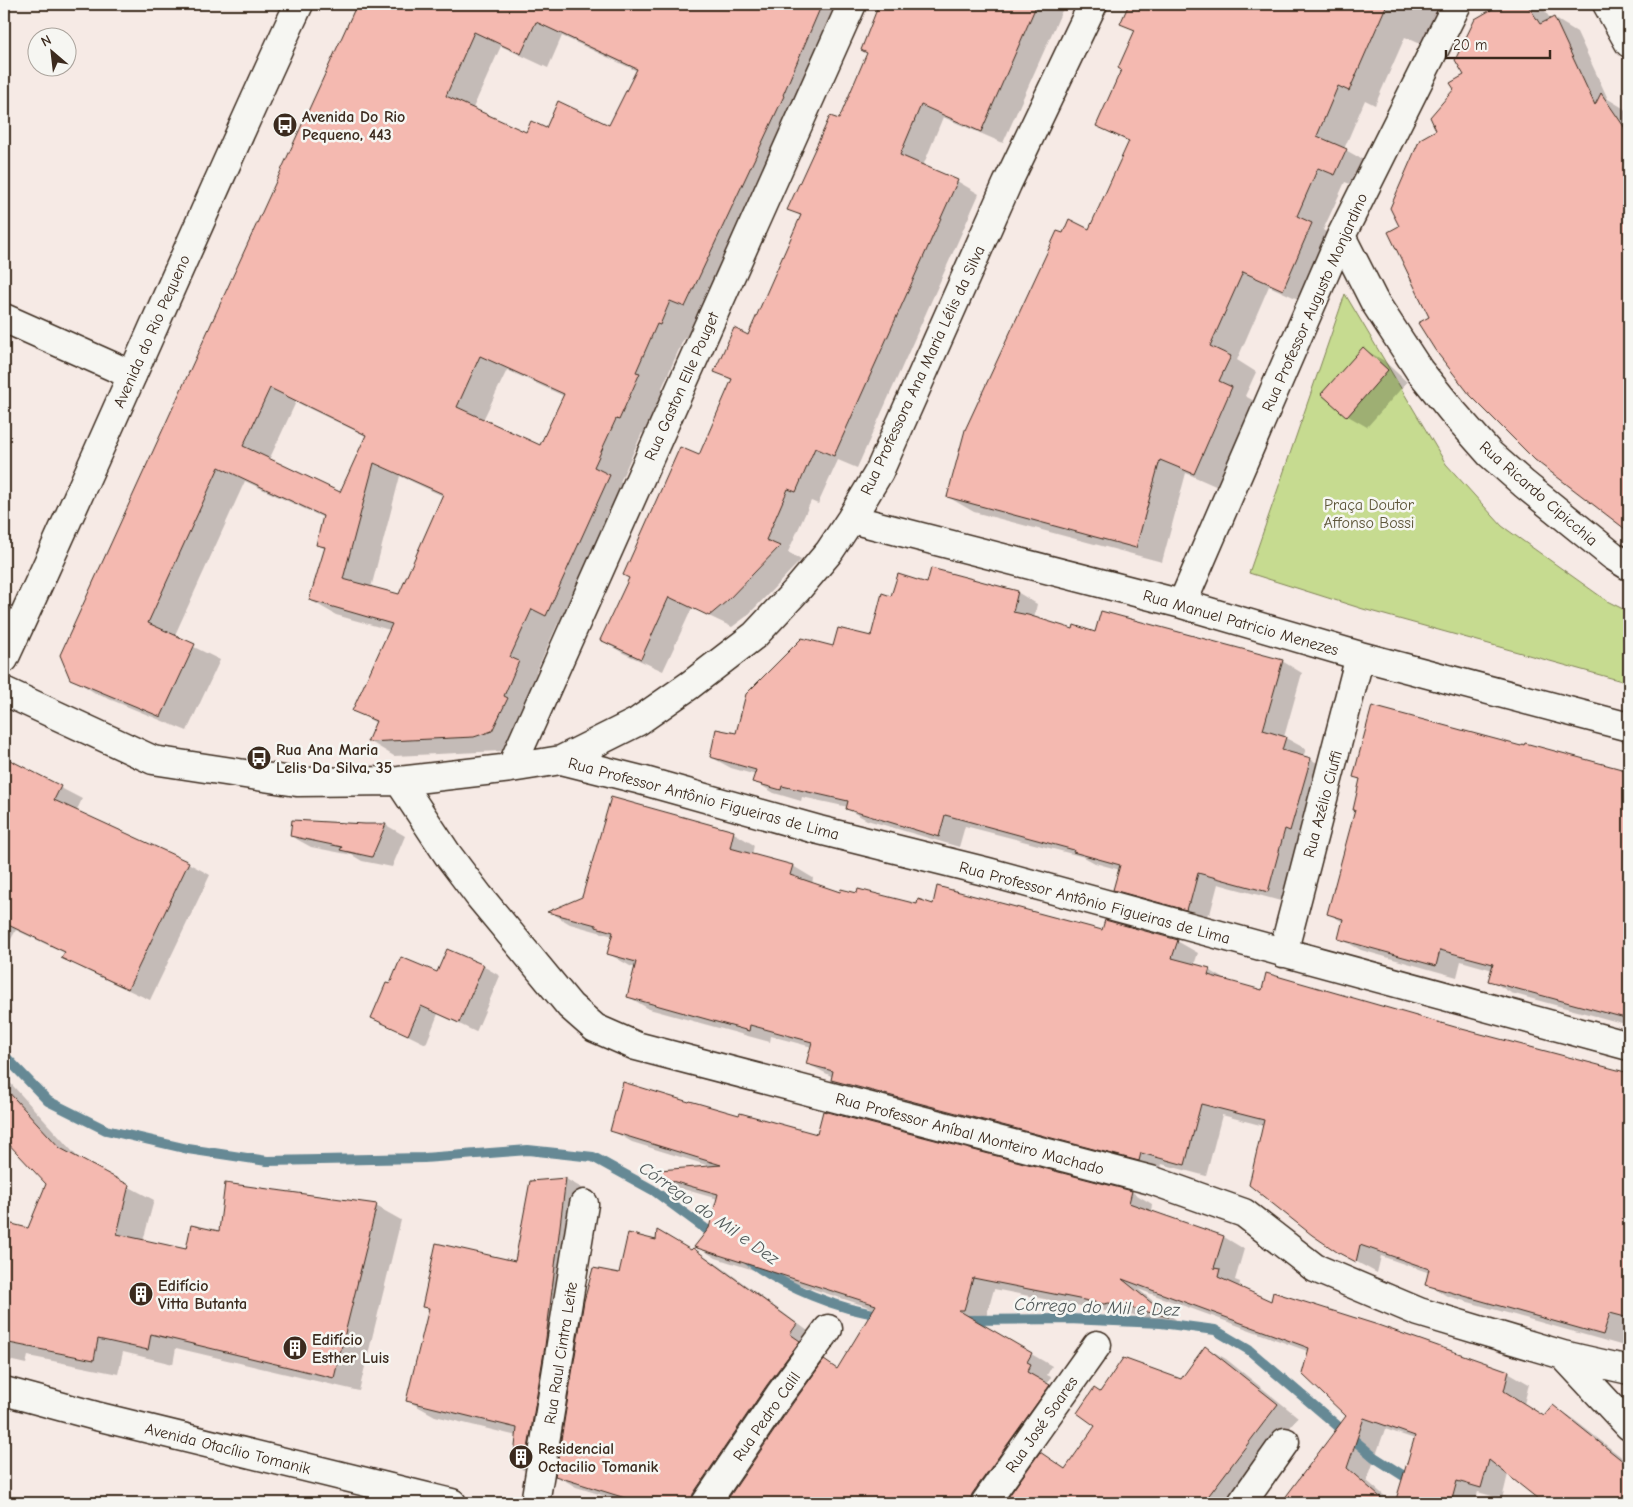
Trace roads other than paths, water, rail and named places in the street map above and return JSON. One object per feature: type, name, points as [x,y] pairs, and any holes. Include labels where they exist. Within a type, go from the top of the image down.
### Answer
[{"type":"street","name":"Avenida do Rio Pequeno","points":[[5,654],[298,4]]},
{"type":"street","name":"Rua Gaston Elle Pouget","points":[[511,768],[852,4]]},
{"type":"street","name":"Rua Professora Ana Maria Lélis da Silva","points":[[4,692],[153,760],[282,781],[399,781],[511,768],[561,760],[637,722],[690,685],[755,635],[830,552],[852,519],[879,472],[1004,190],[1093,4]]},
{"type":"street","name":"Rua Professor Augusto Monjardino","points":[[1182,604],[1341,236],[1456,4]]},
{"type":"street","points":[[1607,4],[1629,44]]},
{"type":"street","name":"Rua Ricardo Cipicchia","points":[[1341,236],[1374,302],[1419,370],[1452,411],[1490,454],[1524,484],[1613,556],[1629,566]]},
{"type":"street","points":[[4,318],[132,375]]},
{"type":"street","name":"Rua Manuel Patricio Menezes","points":[[852,519],[1182,604],[1360,656],[1629,726]]},
{"type":"street","name":"Rua Azélio Ciuffi","points":[[1283,952],[1360,656]]},
{"type":"street","name":"Rua Professor Antônio Figueiras de Lima","points":[[561,760],[641,780],[819,830],[997,875],[1629,1046]]},
{"type":"street","name":"Rua Professor Aníbal Monteiro Machado","points":[[399,781],[448,855],[479,896],[570,1006],[595,1028],[636,1046],[1151,1180],[1244,1213],[1315,1268],[1419,1312],[1562,1355],[1629,1370]]},
{"type":"street","name":"Rua Raul Cintra Leite","points":[[535,1503],[584,1204]]},
{"type":"street","name":"Rua Pedro Calil","points":[[706,1503],[780,1394],[828,1329]]},
{"type":"street","name":"Rua José Soares","points":[[985,1503],[1098,1345]]},
{"type":"street","points":[[1562,1355],[1629,1426]]},
{"type":"street","name":"Avenida Otacílio Tomanik","points":[[4,1390],[96,1416],[452,1503]]},
{"type":"street","points":[[1242,1503],[1285,1442]]},
{"type":"waterway","name":"Córrego do Mil e Dez","points":[[4,1055],[48,1101],[106,1130],[188,1149],[267,1161],[424,1158],[528,1150],[593,1157],[653,1190],[718,1238]]},
{"type":"waterway","name":"Córrego do Mil e Dez","points":[[748,1260],[762,1270],[812,1296],[848,1308],[883,1315]]},
{"type":"waterway","name":"Córrego do Mil e Dez","points":[[963,1320],[1068,1319],[1161,1323],[1215,1330],[1249,1350],[1374,1457],[1415,1483]]},
{"type":"place","name":"Avenida Do Rio Pequeno, 443","points":[[285,125]]},
{"type":"place","name":"Rua Ana Maria Lelis Da Silva, 35","points":[[259,758]]},
{"type":"place","name":"Edifício Vitta Butanta","points":[[141,1294]]},
{"type":"place","name":"Edifício Esther Luis","points":[[295,1348]]},
{"type":"place","name":"Residencial Octacilio Tomanik","points":[[521,1457]]},
{"type":"park label","name":"Praça Doutor Affonso Bossi","points":[[1369,513]]}]
